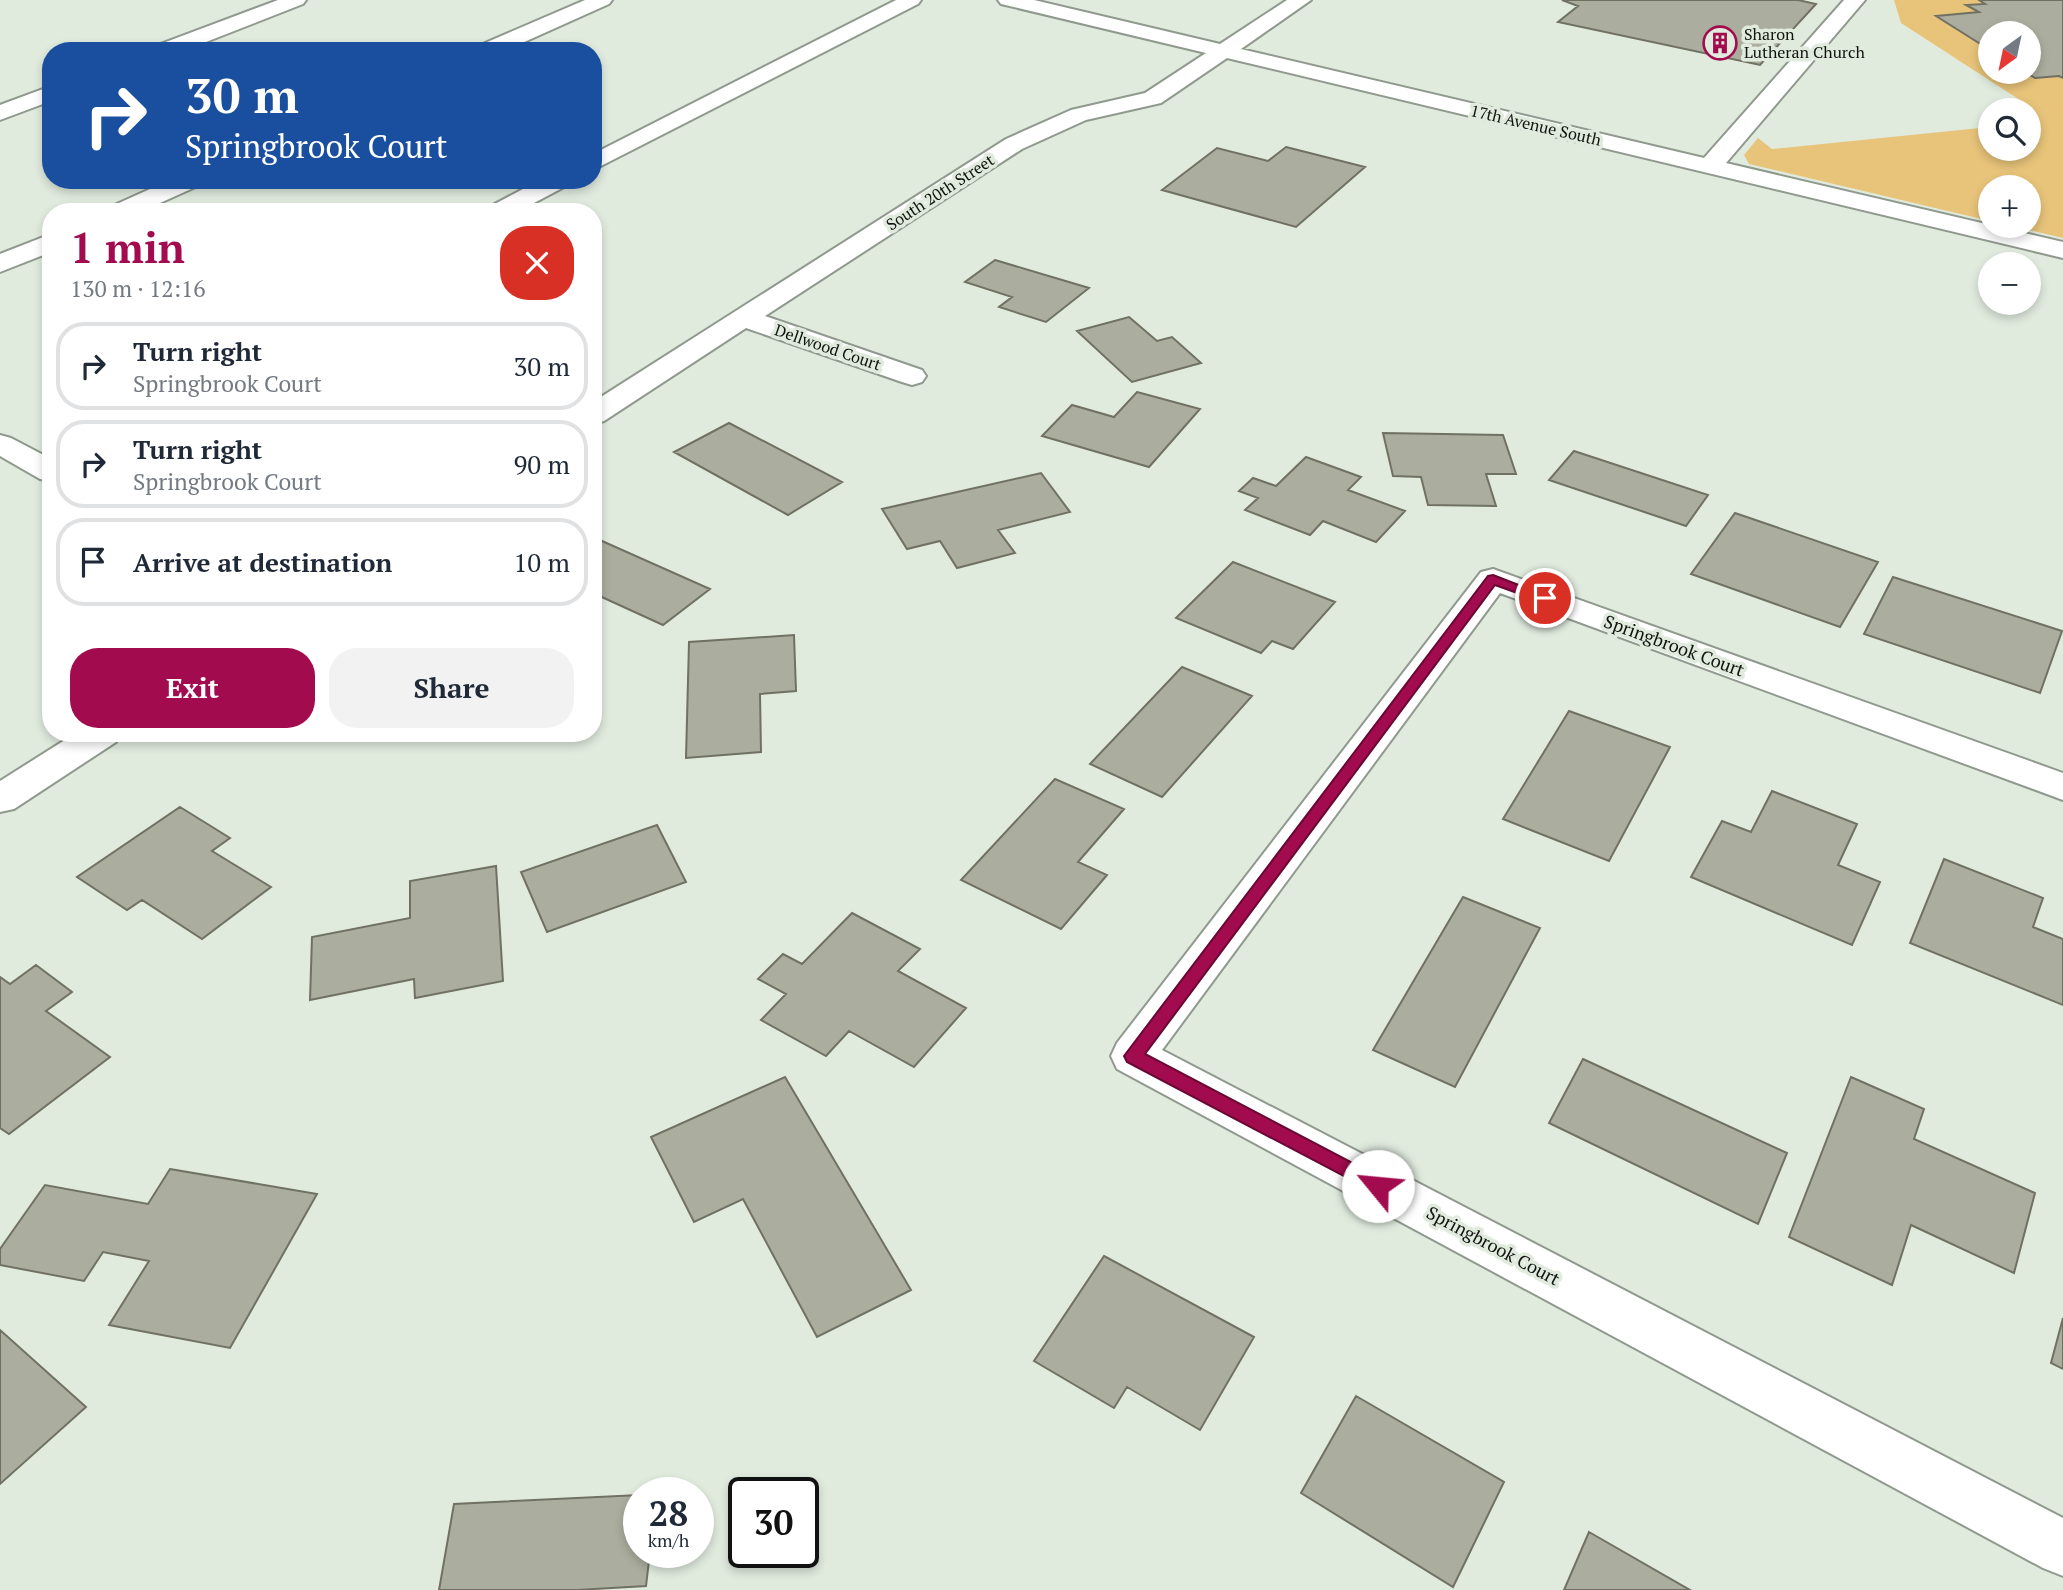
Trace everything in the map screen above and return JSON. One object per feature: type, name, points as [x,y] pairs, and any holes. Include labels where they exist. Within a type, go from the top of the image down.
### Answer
[{"type":"street","points":[[186,42],[296,0]]},
{"type":"street","points":[[506,42],[602,0]]},
{"type":"street","points":[[602,158],[911,0]]},
{"type":"street","name":"17th Avenue South","points":[[1009,0],[2063,250]]},
{"type":"street","name":"South 20th Street","points":[[602,409],[1014,144],[1079,115],[1153,98],[1301,0]]},
{"type":"street","points":[[1710,166],[1855,0]]},
{"type":"street","points":[[0,113],[42,97]]},
{"type":"street","points":[[140,203],[171,189]]},
{"type":"street","points":[[515,203],[542,189]]},
{"type":"street","points":[[0,264],[42,246]]},
{"type":"street","name":"Dellwood Court","points":[[743,318],[912,376]]},
{"type":"street","points":[[8,455],[42,444]]},
{"type":"street","points":[[8,455],[42,468]]},
{"type":"street","name":"Springbrook Court","points":[[2063,787],[1493,579],[1133,1056],[2063,1548]]},
{"type":"street","points":[[0,800],[89,742]]},
{"type":"shaded area","points":[[1894,0],[1979,0],[1985,4],[1967,5],[1979,12],[1937,17],[1978,43],[1978,73],[1901,23]]},
{"type":"shaded area","points":[[2041,78],[2063,78],[2063,238],[2041,233],[2041,175],[1978,175],[1978,218],[1749,164],[1744,155],[1758,138],[1772,149],[1978,128],[1978,161],[2041,161],[2041,98],[2017,98],[1995,84],[2041,84]]},
{"type":"building","name":"Sharon Lutheran Church","points":[[1562,0],[1798,0],[1816,4],[1760,65],[1558,22],[1578,6]]},
{"type":"building","points":[[1979,0],[2063,0],[2063,78],[2041,78],[2041,21],[1978,21],[1978,42],[1936,16],[1979,12],[1966,5],[1985,4]]},
{"type":"building","points":[[1286,147],[1365,167],[1296,227],[1162,190],[1217,148],[1268,161]]},
{"type":"building","points":[[995,260],[1089,288],[1046,322],[999,307],[1012,297],[965,282]]},
{"type":"building","points":[[1129,317],[1157,341],[1172,337],[1201,363],[1132,382],[1077,331]]},
{"type":"building","points":[[1137,392],[1200,409],[1149,467],[1042,436],[1072,405],[1114,417]]},
{"type":"building","points":[[729,423],[842,482],[788,515],[674,452]]},
{"type":"building","points":[[1383,433],[1503,435],[1516,474],[1486,474],[1496,506],[1428,505],[1421,477],[1393,476]]},
{"type":"building","points":[[1574,451],[1708,495],[1686,526],[1549,480]]},
{"type":"building","points":[[1306,457],[1361,477],[1348,490],[1405,511],[1376,542],[1323,521],[1310,535],[1245,510],[1258,498],[1239,491],[1253,478],[1276,486]]},
{"type":"building","points":[[1041,473],[1070,512],[998,530],[1015,553],[957,568],[940,541],[907,549],[882,509]]},
{"type":"building","points":[[1735,513],[1878,562],[1840,627],[1691,574]]},
{"type":"building","points":[[602,541],[710,589],[663,625],[602,597]]},
{"type":"building","points":[[1233,562],[1335,602],[1293,649],[1272,641],[1261,653],[1176,618]]},
{"type":"building","points":[[1893,577],[2062,631],[2040,693],[1864,634]]},
{"type":"building","points":[[794,635],[796,691],[760,694],[761,752],[686,758],[689,642]]},
{"type":"building","points":[[1182,667],[1252,696],[1162,797],[1090,764]]},
{"type":"building","points":[[1569,711],[1670,747],[1609,861],[1503,819]]},
{"type":"building","points":[[1055,779],[1124,809],[1078,862],[1107,875],[1061,929],[961,880]]},
{"type":"building","points":[[1772,791],[1857,824],[1838,865],[1880,882],[1852,945],[1691,877],[1722,821],[1751,832]]},
{"type":"building","points":[[180,807],[230,838],[212,851],[271,887],[202,939],[142,900],[127,910],[77,877]]},
{"type":"building","points":[[657,825],[686,882],[547,932],[521,872]]},
{"type":"building","points":[[1944,859],[2043,898],[2033,927],[2063,939],[2063,1005],[1910,943]]},
{"type":"building","points":[[496,866],[503,981],[415,998],[414,979],[310,1000],[312,937],[410,918],[410,881]]},
{"type":"building","points":[[1463,897],[1540,928],[1455,1087],[1373,1050]]},
{"type":"building","points":[[852,913],[920,949],[898,971],[966,1008],[914,1067],[849,1031],[826,1056],[761,1020],[786,994],[758,979],[783,954],[802,964]]},
{"type":"building","points":[[36,965],[72,992],[46,1011],[110,1057],[9,1134],[0,1128],[0,977],[10,984]]},
{"type":"building","points":[[1583,1059],[1787,1153],[1758,1224],[1549,1123]]},
{"type":"building","points":[[785,1077],[911,1290],[817,1337],[743,1199],[694,1222],[651,1137]]},
{"type":"building","points":[[1851,1077],[1924,1109],[1914,1139],[2035,1193],[2014,1273],[1911,1225],[1892,1285],[1789,1237]]},
{"type":"building","points":[[170,1169],[317,1194],[230,1348],[109,1325],[149,1261],[103,1252],[84,1281],[0,1265],[0,1249],[45,1185],[148,1204]]},
{"type":"building","points":[[1104,1256],[1254,1337],[1200,1430],[1127,1387],[1114,1408],[1034,1361]]},
{"type":"building","points":[[2063,1318],[2063,1369],[2051,1363]]},
{"type":"building","points":[[0,1330],[86,1407],[0,1484]]},
{"type":"building","points":[[1356,1396],[1504,1482],[1453,1587],[1301,1493]]},
{"type":"building","points":[[623,1496],[623,1568],[648,1568],[646,1586],[577,1590],[439,1590],[454,1504]]},
{"type":"building","points":[[1589,1532],[1690,1590],[1564,1590]]},
{"type":"place","name":"Sharon Lutheran Church","points":[[1720,43]]},
{"type":"route","points":[[1378,1186],[1133,1056],[1493,579],[1545,598]]}]
